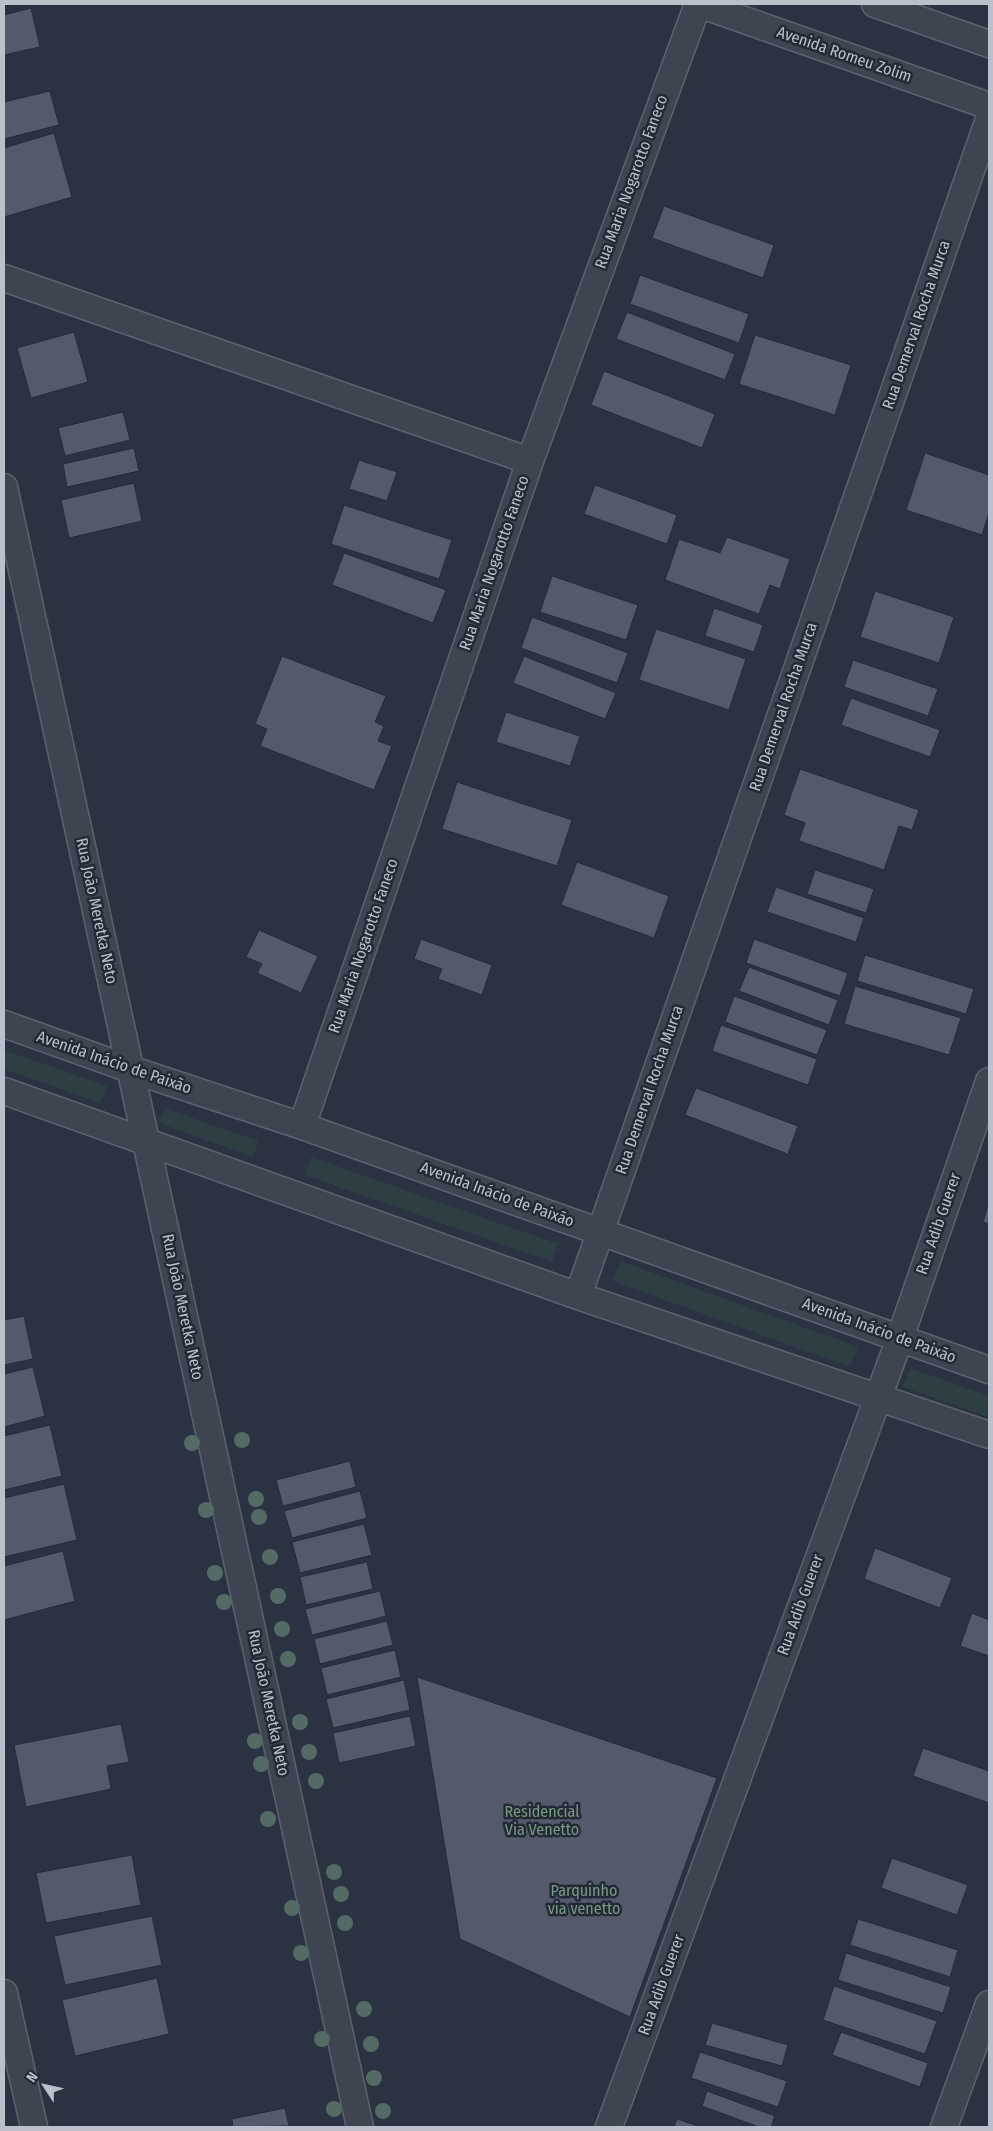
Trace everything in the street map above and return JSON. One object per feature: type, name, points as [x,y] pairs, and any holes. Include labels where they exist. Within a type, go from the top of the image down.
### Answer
[{"type":"street","name":"Avenida Romeu Zolim","points":[[698,4],[989,106]]},
{"type":"street","name":"Rua Maria Nogarotto Faneco","points":[[302,1126],[530,461],[698,4]]},
{"type":"street","points":[[875,4],[989,44]]},
{"type":"street","name":"Rua Demerval Rocha Murca","points":[[578,1296],[989,119]]},
{"type":"street","points":[[4,278],[530,461]]},
{"type":"street","name":"Rua João Meretka Neto","points":[[4,487],[360,2127]]},
{"type":"street","name":"Avenida Inácio de Paixão","points":[[4,1024],[130,1069],[302,1126],[989,1370]]},
{"type":"street","name":"Rua Adib Guerer","points":[[610,2127],[900,1338],[989,1081]]},
{"type":"street","points":[[4,1091],[578,1296],[989,1435]]},
{"type":"street","points":[[4,1994],[34,2127]]},
{"type":"street","points":[[944,2127],[989,2004]]},
{"type":"shaded area","points":[[4,1050],[107,1086],[100,1103],[4,1069]]},
{"type":"shaded area","points":[[164,1108],[258,1141],[253,1157],[159,1123]]},
{"type":"shaded area","points":[[311,1157],[558,1244],[552,1262],[305,1175]]},
{"type":"shaded area","points":[[620,1261],[858,1347],[850,1367],[613,1281]]},
{"type":"shaded area","points":[[910,1368],[989,1396],[989,1417],[903,1387]]},
{"type":"building","points":[[31,8],[40,47],[4,55],[4,15]]},
{"type":"building","points":[[50,91],[59,125],[4,139],[4,102]]},
{"type":"building","points":[[54,133],[72,197],[4,217],[4,148]]},
{"type":"building","points":[[664,206],[774,245],[763,278],[652,238]]},
{"type":"building","points":[[640,275],[749,314],[739,343],[630,304]]},
{"type":"building","points":[[627,312],[735,354],[725,380],[616,339]]},
{"type":"building","points":[[74,332],[88,382],[31,398],[17,348]]},
{"type":"building","points":[[755,335],[851,365],[835,415],[739,384]]},
{"type":"building","points":[[604,371],[715,414],[702,448],[591,405]]},
{"type":"building","points":[[123,412],[130,440],[65,456],[58,428]]},
{"type":"building","points":[[134,448],[139,471],[67,487],[63,464]]},
{"type":"building","points":[[925,453],[989,475],[989,513],[982,535],[906,510]]},
{"type":"building","points":[[359,460],[397,472],[387,501],[349,489]]},
{"type":"building","points":[[134,483],[142,521],[69,538],[61,500]]},
{"type":"building","points":[[595,485],[677,515],[667,544],[584,514]]},
{"type":"building","points":[[344,505],[452,540],[439,579],[331,544]]},
{"type":"building","points":[[727,537],[790,559],[780,589],[770,585],[759,614],[665,580],[679,539],[720,553]]},
{"type":"building","points":[[344,553],[446,590],[433,623],[332,585]]},
{"type":"building","points":[[552,576],[638,605],[626,640],[540,612]]},
{"type":"building","points":[[875,591],[954,617],[939,663],[860,637]]},
{"type":"building","points":[[714,608],[763,625],[754,652],[705,636]]},
{"type":"building","points":[[532,617],[628,653],[617,683],[521,648]]},
{"type":"building","points":[[656,629],[746,659],[729,710],[639,680]]},
{"type":"building","points":[[282,656],[386,696],[375,722],[384,726],[378,741],[392,746],[374,790],[260,746],[267,729],[255,724]]},
{"type":"building","points":[[524,656],[616,693],[605,719],[513,683]]},
{"type":"building","points":[[853,660],[938,689],[928,716],[844,687]]},
{"type":"building","points":[[851,698],[940,730],[930,757],[841,725]]},
{"type":"building","points":[[506,712],[580,736],[570,766],[496,742]]},
{"type":"building","points":[[800,769],[919,810],[912,830],[899,826],[884,870],[799,841],[805,823],[784,815]]},
{"type":"building","points":[[457,782],[572,820],[557,866],[442,829]]},
{"type":"building","points":[[577,862],[669,896],[654,938],[561,905]]},
{"type":"building","points":[[815,870],[874,889],[866,913],[807,894]]},
{"type":"building","points":[[776,887],[864,918],[856,942],[767,912]]},
{"type":"building","points":[[259,930],[318,956],[301,993],[257,973],[262,964],[246,957]]},
{"type":"building","points":[[421,939],[492,965],[482,995],[438,979],[442,969],[414,959]]},
{"type":"building","points":[[754,939],[848,973],[840,996],[746,963]]},
{"type":"building","points":[[865,955],[974,989],[966,1014],[857,981]]},
{"type":"building","points":[[749,967],[838,1000],[829,1025],[739,991]]},
{"type":"building","points":[[855,986],[961,1018],[949,1055],[844,1024]]},
{"type":"building","points":[[734,996],[827,1030],[817,1055],[725,1022]]},
{"type":"building","points":[[721,1025],[817,1059],[808,1085],[712,1051]]},
{"type":"building","points":[[696,1088],[798,1126],[788,1154],[685,1115]]},
{"type":"building","points":[[989,1202],[989,1224],[983,1222]]},
{"type":"building","points":[[24,1316],[33,1359],[4,1365],[4,1320]]},
{"type":"building","points":[[33,1367],[45,1416],[4,1427],[4,1374]]},
{"type":"building","points":[[50,1425],[62,1476],[4,1490],[4,1436]]},
{"type":"building","points":[[350,1461],[356,1487],[283,1506],[276,1480]]},
{"type":"building","points":[[64,1484],[77,1540],[4,1557],[4,1498]]},
{"type":"building","points":[[360,1491],[367,1518],[292,1538],[284,1511]]},
{"type":"building","points":[[364,1524],[372,1555],[300,1573],[292,1542]]},
{"type":"building","points":[[875,1548],[952,1578],[940,1608],[864,1579]]},
{"type":"building","points":[[63,1551],[75,1601],[4,1620],[4,1566]]},
{"type":"building","points":[[367,1562],[373,1589],[306,1605],[300,1577]]},
{"type":"building","points":[[380,1591],[386,1616],[312,1635],[305,1609]]},
{"type":"building","points":[[972,1613],[989,1620],[989,1656],[960,1646]]},
{"type":"building","points":[[387,1621],[393,1645],[320,1664],[314,1639]]},
{"type":"building","points":[[395,1650],[401,1677],[327,1695],[321,1668]]},
{"type":"building","points":[[417,1677],[717,1778],[630,2017],[460,1939]]},
{"type":"building","points":[[404,1680],[410,1710],[333,1728],[326,1699]]},
{"type":"building","points":[[410,1716],[416,1746],[339,1763],[333,1733]]},
{"type":"building","points":[[121,1724],[129,1762],[107,1766],[111,1789],[26,1807],[14,1745]]},
{"type":"building","points":[[923,1748],[989,1771],[989,1803],[913,1776]]},
{"type":"building","points":[[132,1855],[141,1905],[46,1923],[36,1873]]},
{"type":"building","points":[[892,1858],[968,1885],[957,1915],[881,1888]]},
{"type":"building","points":[[152,1916],[162,1965],[65,1985],[54,1936]]},
{"type":"building","points":[[858,1919],[958,1950],[950,1977],[850,1945]]},
{"type":"building","points":[[846,1953],[951,1987],[943,2013],[838,1980]]},
{"type":"building","points":[[157,1978],[169,2034],[75,2056],[62,2000]]},
{"type":"building","points":[[834,1986],[937,2021],[925,2054],[823,2020]]},
{"type":"building","points":[[712,2023],[788,2045],[782,2066],[705,2045]]},
{"type":"building","points":[[841,2032],[928,2063],[920,2087],[832,2055]]},
{"type":"building","points":[[700,2052],[787,2081],[778,2107],[691,2078]]},
{"type":"building","points":[[707,2091],[775,2116],[771,2127],[759,2127],[702,2106]]},
{"type":"building","points":[[285,2108],[289,2126],[233,2127],[232,2119]]},
{"type":"building","points":[[677,2119],[701,2127],[674,2127]]},
{"type":"park label","name":"Residencial Via Venetto","points":[[542,1822]]},
{"type":"park label","name":"Parquinho via venetto","points":[[584,1901]]}]
